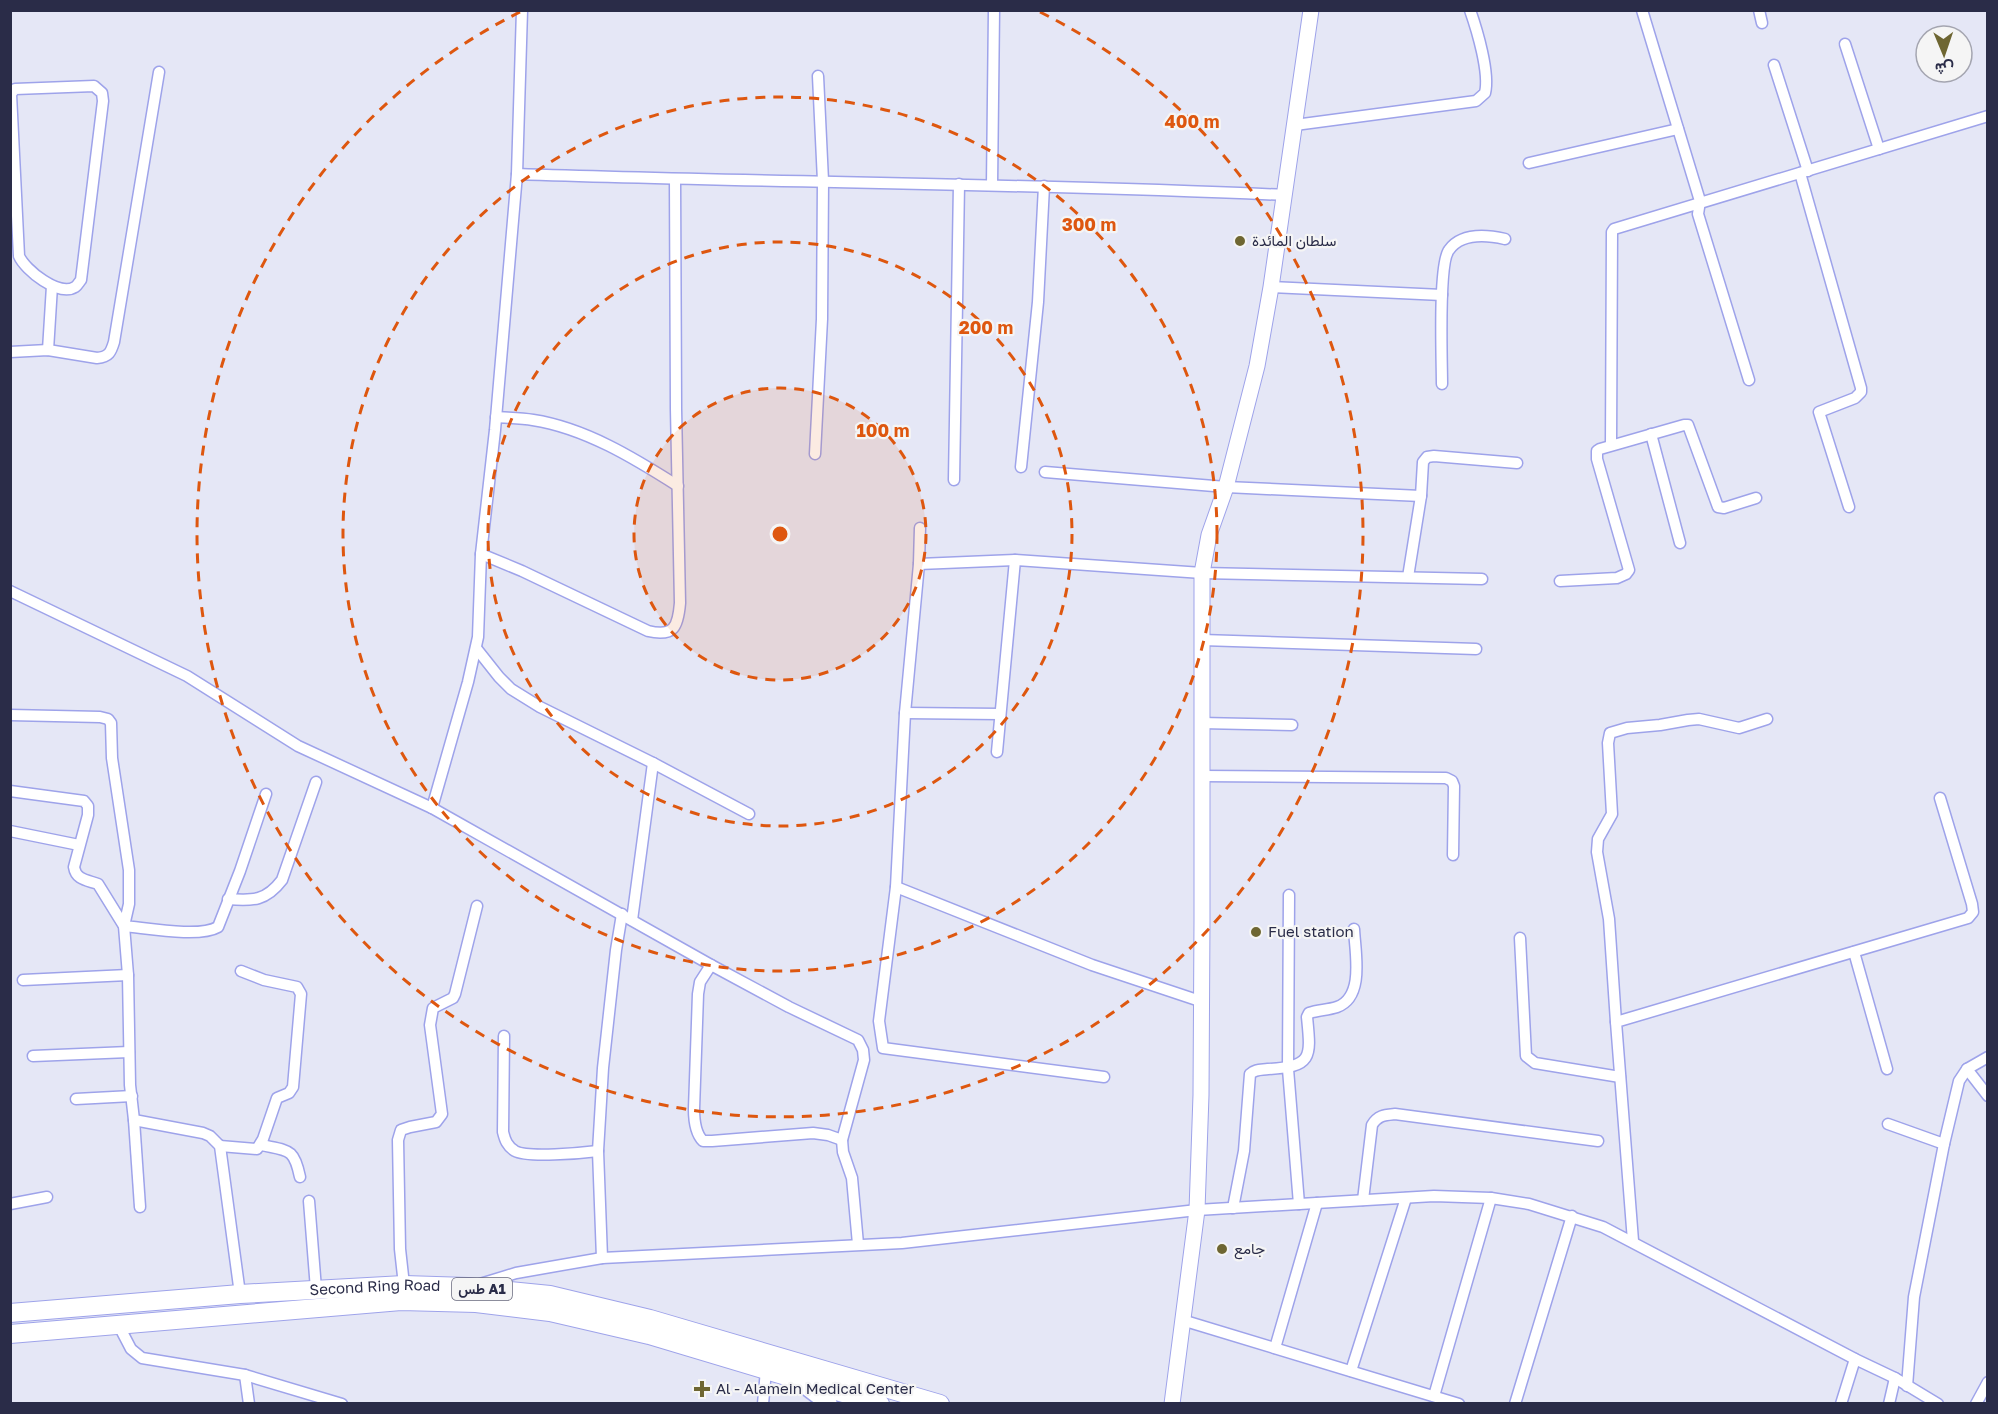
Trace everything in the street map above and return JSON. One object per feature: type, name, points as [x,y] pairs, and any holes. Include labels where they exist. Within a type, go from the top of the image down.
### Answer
[{"type":"highway","name":"Second Ring Road","points":[[10,1313],[240,1294],[404,1285],[468,1287],[550,1295],[616,1311],[940,1404]]},
{"type":"highway","name":"Second Ring Road","points":[[10,1334],[401,1301],[476,1303],[550,1312],[605,1324],[880,1404]]},
{"type":"main road","points":[[1172,1404],[1197,1210],[1201,1095],[1202,573],[1209,535],[1226,487],[1257,366],[1271,287],[1311,10]]},
{"type":"main road","points":[[794,1379],[829,1404]]},
{"type":"street","points":[[432,808],[476,648],[481,554],[496,417],[517,174],[522,10]]},
{"type":"street","points":[[992,185],[994,10]]},
{"type":"street","points":[[1295,125],[1476,101],[1485,93],[1486,80],[1477,30],[1470,10]]},
{"type":"street","points":[[1642,10],[1700,201],[1698,214],[1749,380]]},
{"type":"street","points":[[1759,10],[1762,23]]},
{"type":"street","points":[[1845,44],[1879,149]]},
{"type":"street","points":[[1774,65],[1861,388],[1861,393],[1855,398],[1819,412],[1849,507]]},
{"type":"street","points":[[10,352],[48,350],[97,358],[105,357],[111,350],[159,72]]},
{"type":"street","points":[[815,454],[822,319],[823,181],[818,76]]},
{"type":"street","points":[[94,86],[102,93],[103,101],[81,280],[74,288],[64,290],[52,286],[29,270],[23,264],[20,256],[11,94],[15,89],[94,86]]},
{"type":"street","points":[[1611,445],[1612,232],[1617,227],[1988,116]]},
{"type":"street","points":[[1529,164],[1678,129]]},
{"type":"street","points":[[517,174],[1044,186],[1284,195]]},
{"type":"street","points":[[481,554],[648,631],[658,634],[668,633],[674,629],[679,619],[680,603],[675,179]]},
{"type":"street","points":[[954,480],[959,184]]},
{"type":"street","points":[[1021,467],[1038,302],[1044,186]]},
{"type":"street","points":[[1442,384],[1442,295],[1445,262],[1449,248],[1470,237],[1490,236],[1505,239]]},
{"type":"street","points":[[48,350],[52,286]]},
{"type":"street","points":[[1271,287],[1442,295]]},
{"type":"street","points":[[496,417],[541,422],[583,435],[638,462],[678,486]]},
{"type":"street","points":[[1560,580],[1617,578],[1629,570],[1597,455],[1600,448],[1684,424],[1689,425],[1718,507],[1724,508],[1756,498]]},
{"type":"street","points":[[1651,434],[1680,543]]},
{"type":"street","points":[[1408,577],[1421,496],[1423,462],[1434,456],[1517,463]]},
{"type":"street","points":[[1045,472],[1226,487],[1421,496]]},
{"type":"street","points":[[920,528],[919,564],[905,713],[896,887],[879,1021],[883,1048],[1104,1077]]},
{"type":"street","points":[[997,752],[1015,560]]},
{"type":"street","points":[[919,564],[1015,560],[1202,573],[1482,579]]},
{"type":"street","points":[[10,591],[187,676],[298,746],[432,808],[789,1007],[858,1040],[863,1050],[864,1060],[842,1140],[843,1152],[852,1178],[858,1244]]},
{"type":"street","points":[[1202,640],[1476,649]]},
{"type":"street","points":[[476,648],[511,689],[540,707],[653,763],[748,814]]},
{"type":"street","points":[[905,713],[1000,714]]},
{"type":"street","points":[[10,715],[100,717],[108,719],[111,723],[112,758],[129,870],[129,904],[124,926],[128,975],[129,1052],[140,1207]]},
{"type":"street","points":[[1633,1241],[1609,919],[1597,852],[1598,839],[1612,814],[1608,743],[1610,733],[1627,728],[1699,719],[1738,728],[1767,719]]},
{"type":"street","points":[[1201,723],[1292,724]]},
{"type":"street","points":[[632,920],[653,763]]},
{"type":"street","points":[[1202,776],[1446,778],[1452,781],[1454,786],[1453,855]]},
{"type":"street","points":[[228,899],[257,899],[269,895],[276,888],[282,880],[316,782]]},
{"type":"street","points":[[10,791],[84,801],[88,806],[88,815],[74,867],[75,874],[98,884],[124,926]]},
{"type":"street","points":[[124,926],[193,932],[211,931],[218,927],[266,794]]},
{"type":"street","points":[[1616,1022],[1961,921],[1971,915],[1972,904],[1940,798]]},
{"type":"street","points":[[10,831],[79,845]]},
{"type":"street","points":[[896,887],[1082,961],[1200,1001]]},
{"type":"street","points":[[1289,895],[1288,1069],[1299,1204]]},
{"type":"street","points":[[404,1285],[400,1249],[398,1140],[401,1130],[410,1126],[436,1122],[441,1114],[430,1025],[431,1016],[433,1008],[453,998],[455,994],[477,906]]},
{"type":"street","points":[[602,1258],[598,1151],[606,1044],[622,914]]},
{"type":"street","points":[[1233,1209],[1244,1151],[1250,1074],[1256,1070],[1288,1069],[1303,1062],[1310,1049],[1309,1013],[1338,1007],[1351,996],[1355,977],[1354,929]]},
{"type":"street","points":[[1520,938],[1526,1056],[1535,1063],[1620,1077]]},
{"type":"street","points":[[1854,952],[1887,1069]]},
{"type":"street","points":[[711,964],[700,982],[698,994],[694,1122],[699,1138],[703,1141],[712,1141],[813,1132],[842,1140]]},
{"type":"street","points":[[220,1146],[257,1149],[261,1145],[277,1098],[289,1093],[293,1087],[301,994],[297,987],[264,980],[241,971]]},
{"type":"street","points":[[23,980],[128,975]]},
{"type":"street","points":[[504,1036],[503,1132],[506,1143],[517,1153],[575,1154],[598,1151]]},
{"type":"street","points":[[33,1056],[129,1052]]},
{"type":"street","points":[[1906,1386],[1914,1297],[1944,1144],[1959,1081],[1967,1070],[1988,1057]]},
{"type":"street","points":[[1967,1070],[1988,1096]]},
{"type":"street","points":[[76,1099],[132,1096]]},
{"type":"street","points":[[1363,1200],[1372,1125],[1383,1115],[1395,1114],[1599,1141]]},
{"type":"street","points":[[134,1120],[203,1133],[210,1136],[220,1146],[240,1294]]},
{"type":"street","points":[[1888,1124],[1944,1144]]},
{"type":"street","points":[[261,1145],[291,1153],[296,1158],[300,1177]]},
{"type":"street","points":[[10,1204],[46,1197]]},
{"type":"street","points":[[1351,1371],[1406,1198]]},
{"type":"street","points":[[468,1287],[516,1273],[602,1258],[902,1243],[1197,1210],[1406,1198],[1491,1198],[1529,1204],[1603,1227],[1895,1378],[1926,1400],[1938,1404]]},
{"type":"street","points":[[1434,1396],[1491,1198]]},
{"type":"street","points":[[309,1201],[316,1289]]},
{"type":"street","points":[[1275,1348],[1317,1203]]},
{"type":"street","points":[[1515,1404],[1572,1216]]},
{"type":"street","points":[[1182,1320],[1459,1404]]},
{"type":"street","points":[[118,1326],[131,1349],[142,1358],[245,1375],[342,1404]]},
{"type":"street","points":[[1841,1404],[1855,1359]]},
{"type":"street","points":[[763,1404],[766,1370]]},
{"type":"street","points":[[245,1375],[249,1404]]},
{"type":"street","points":[[1889,1404],[1895,1378]]},
{"type":"street","points":[[1976,1404],[1988,1382]]},
{"type":"place","name":"سلطان المائدة","points":[[1240,241]]},
{"type":"place","name":"Fuel station","points":[[1256,932]]},
{"type":"place","name":"جامع","points":[[1222,1249]]},
{"type":"place","name":"Al - Alamein Medical Center","points":[[702,1389]]}]
